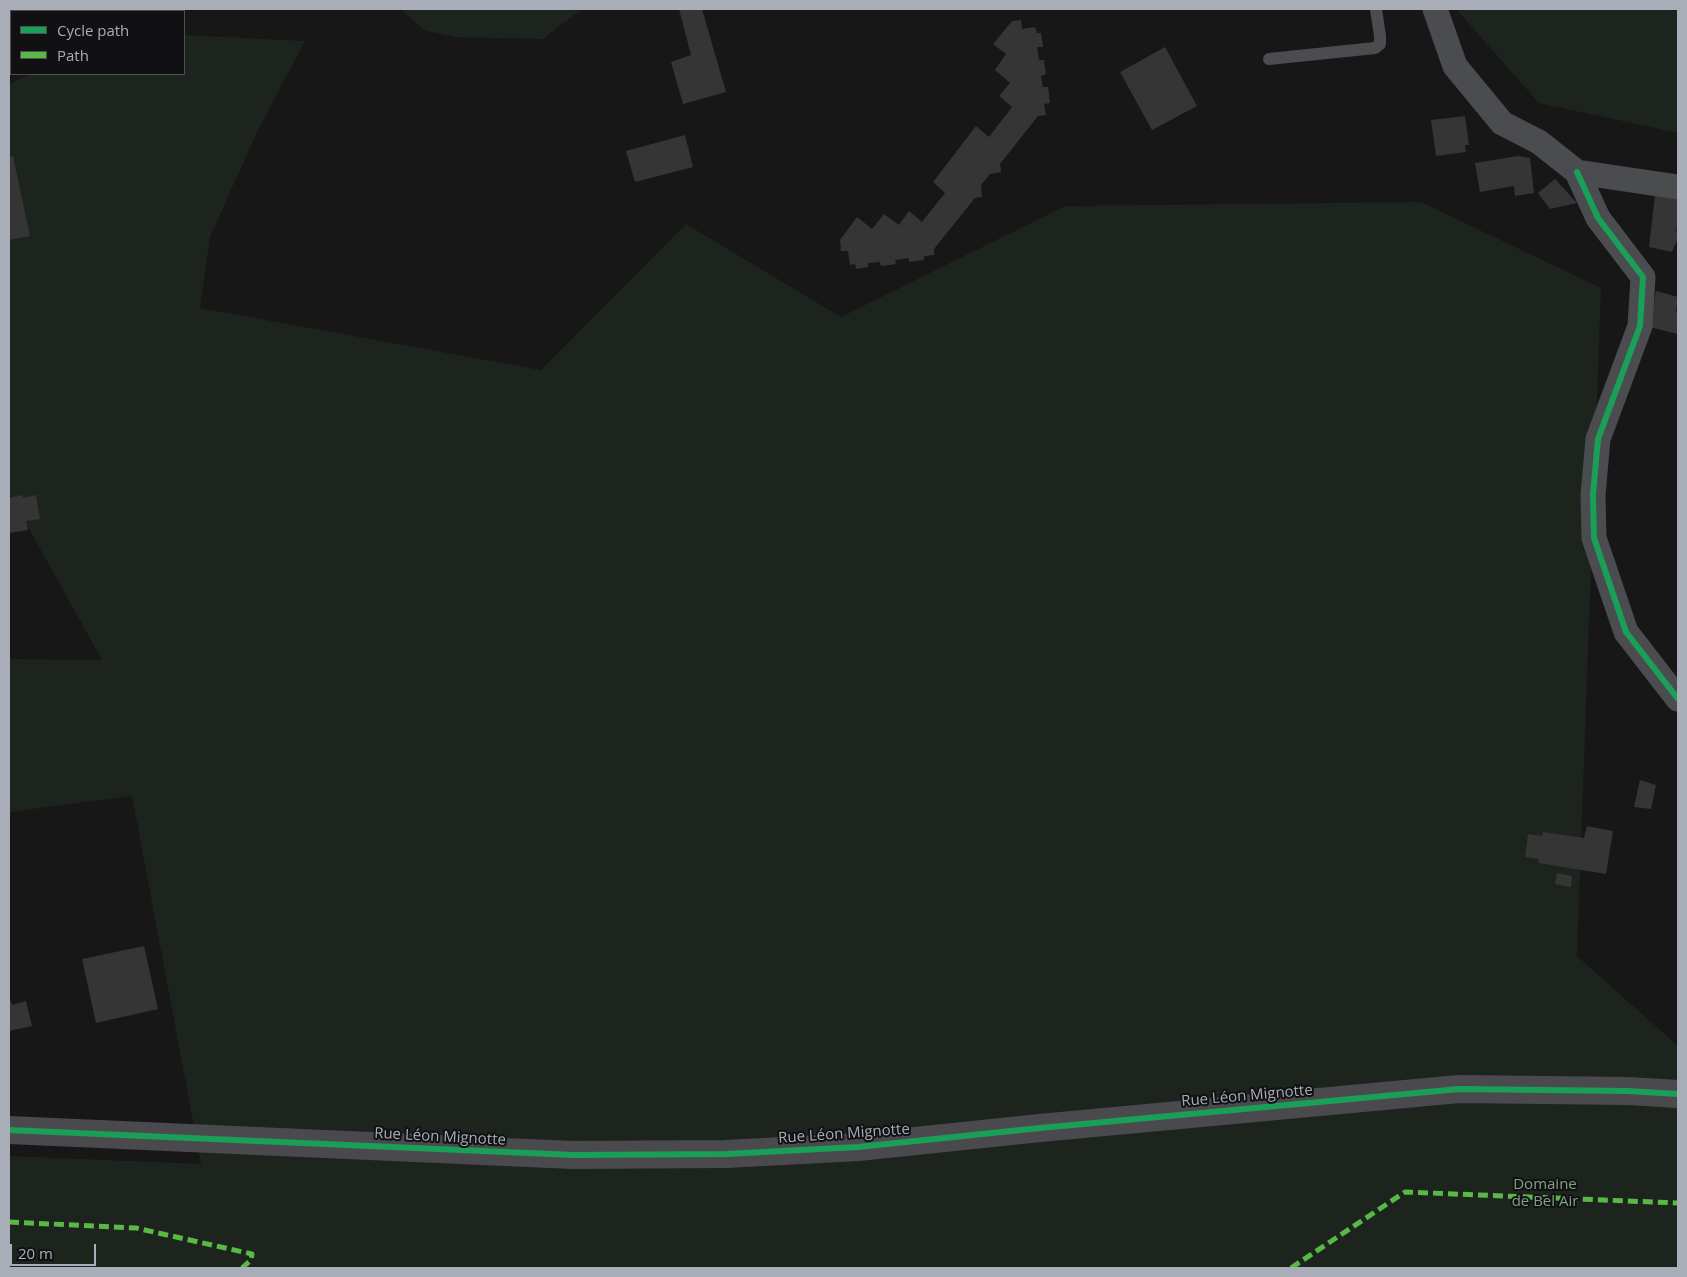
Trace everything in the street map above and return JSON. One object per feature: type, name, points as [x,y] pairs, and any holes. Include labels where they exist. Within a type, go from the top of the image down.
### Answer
[{"type":"main road","name":"Rue Léon Mignotte","points":[[9,1130],[573,1155],[726,1154],[858,1147],[1059,1126],[1459,1089],[1628,1091],[1678,1094]]},
{"type":"street","points":[[1435,9],[1455,66],[1502,122],[1539,142],[1577,172],[1598,218],[1643,276],[1640,326],[1598,440],[1593,494],[1594,538],[1626,632],[1678,699]]},
{"type":"street","points":[[1577,172],[1678,187]]},
{"type":"lane","points":[[1269,59],[1375,48],[1380,44],[1376,9]]},
{"type":"green space","points":[[400,9],[582,9],[543,39],[455,37],[424,30]]},
{"type":"green space","points":[[1456,9],[1678,9],[1678,133],[1539,103]]},
{"type":"green space","name":"Domaine de Bel Air","points":[[185,35],[305,41],[258,130],[210,237],[200,308],[541,370],[686,224],[841,317],[1065,206],[1421,202],[1601,288],[1577,956],[1678,1046],[1678,1268],[9,1268],[9,1156],[201,1164],[132,796],[9,812],[9,659],[102,660],[9,493],[9,84],[28,75],[185,75]]},
{"type":"building","points":[[679,9],[702,9],[726,92],[683,104],[671,62],[691,55]]},
{"type":"building","points":[[1021,20],[1022,29],[1035,27],[1037,33],[1041,33],[1043,47],[1037,47],[1039,60],[1044,60],[1046,74],[1041,76],[1043,87],[1048,87],[1050,103],[1044,104],[1046,115],[1038,116],[1000,164],[1001,172],[990,174],[981,185],[982,197],[975,198],[934,249],[934,255],[924,256],[924,260],[909,262],[909,258],[895,260],[896,264],[881,266],[880,262],[868,263],[868,267],[856,269],[855,264],[850,265],[848,251],[841,251],[840,240],[857,217],[872,229],[884,214],[899,225],[909,211],[922,222],[945,193],[933,182],[976,126],[989,137],[1012,107],[999,96],[1010,83],[995,70],[1006,54],[993,44],[1012,21]]},
{"type":"building","points":[[1165,47],[1197,106],[1152,130],[1120,72]]},
{"type":"building","points":[[1465,116],[1469,145],[1465,145],[1466,152],[1436,156],[1431,120]]},
{"type":"building","points":[[685,135],[693,167],[635,182],[626,151]]},
{"type":"building","points":[[13,156],[30,236],[9,240],[9,157]]},
{"type":"building","points":[[1518,156],[1530,158],[1534,193],[1515,196],[1514,186],[1480,192],[1475,163]]},
{"type":"building","points":[[1555,179],[1577,203],[1550,209],[1538,193]]},
{"type":"building","points":[[1655,195],[1678,197],[1676,232],[1678,232],[1678,238],[1672,252],[1649,247]]},
{"type":"building","points":[[1656,291],[1678,297],[1676,312],[1678,312],[1678,334],[1649,327]]},
{"type":"building","points":[[23,495],[23,498],[36,495],[40,519],[26,521],[28,530],[9,533],[9,498]]},
{"type":"building","points":[[1640,780],[1656,785],[1651,809],[1634,807]]},
{"type":"building","points":[[1587,826],[1613,831],[1606,874],[1538,863],[1539,859],[1525,857],[1528,834],[1542,836],[1543,832],[1584,838]]},
{"type":"building","points":[[1557,873],[1572,876],[1571,887],[1555,884]]},
{"type":"building","points":[[144,946],[158,1009],[96,1023],[82,959]]},
{"type":"building","points":[[9,997],[12,1005],[26,1001],[32,1026],[9,1031]]},
{"type":"marked path","points":[[1291,1268],[1405,1192],[1678,1203]]},
{"type":"marked path","points":[[9,1222],[136,1228],[252,1254],[251,1260],[242,1268]]},
{"type":"cycle path","points":[[1577,172],[1598,218],[1643,277],[1640,326],[1598,439],[1593,495],[1594,538],[1626,632],[1678,699]]},
{"type":"cycle path","points":[[9,1130],[573,1155],[726,1154],[858,1147],[1459,1089],[1628,1091],[1678,1094]]}]
